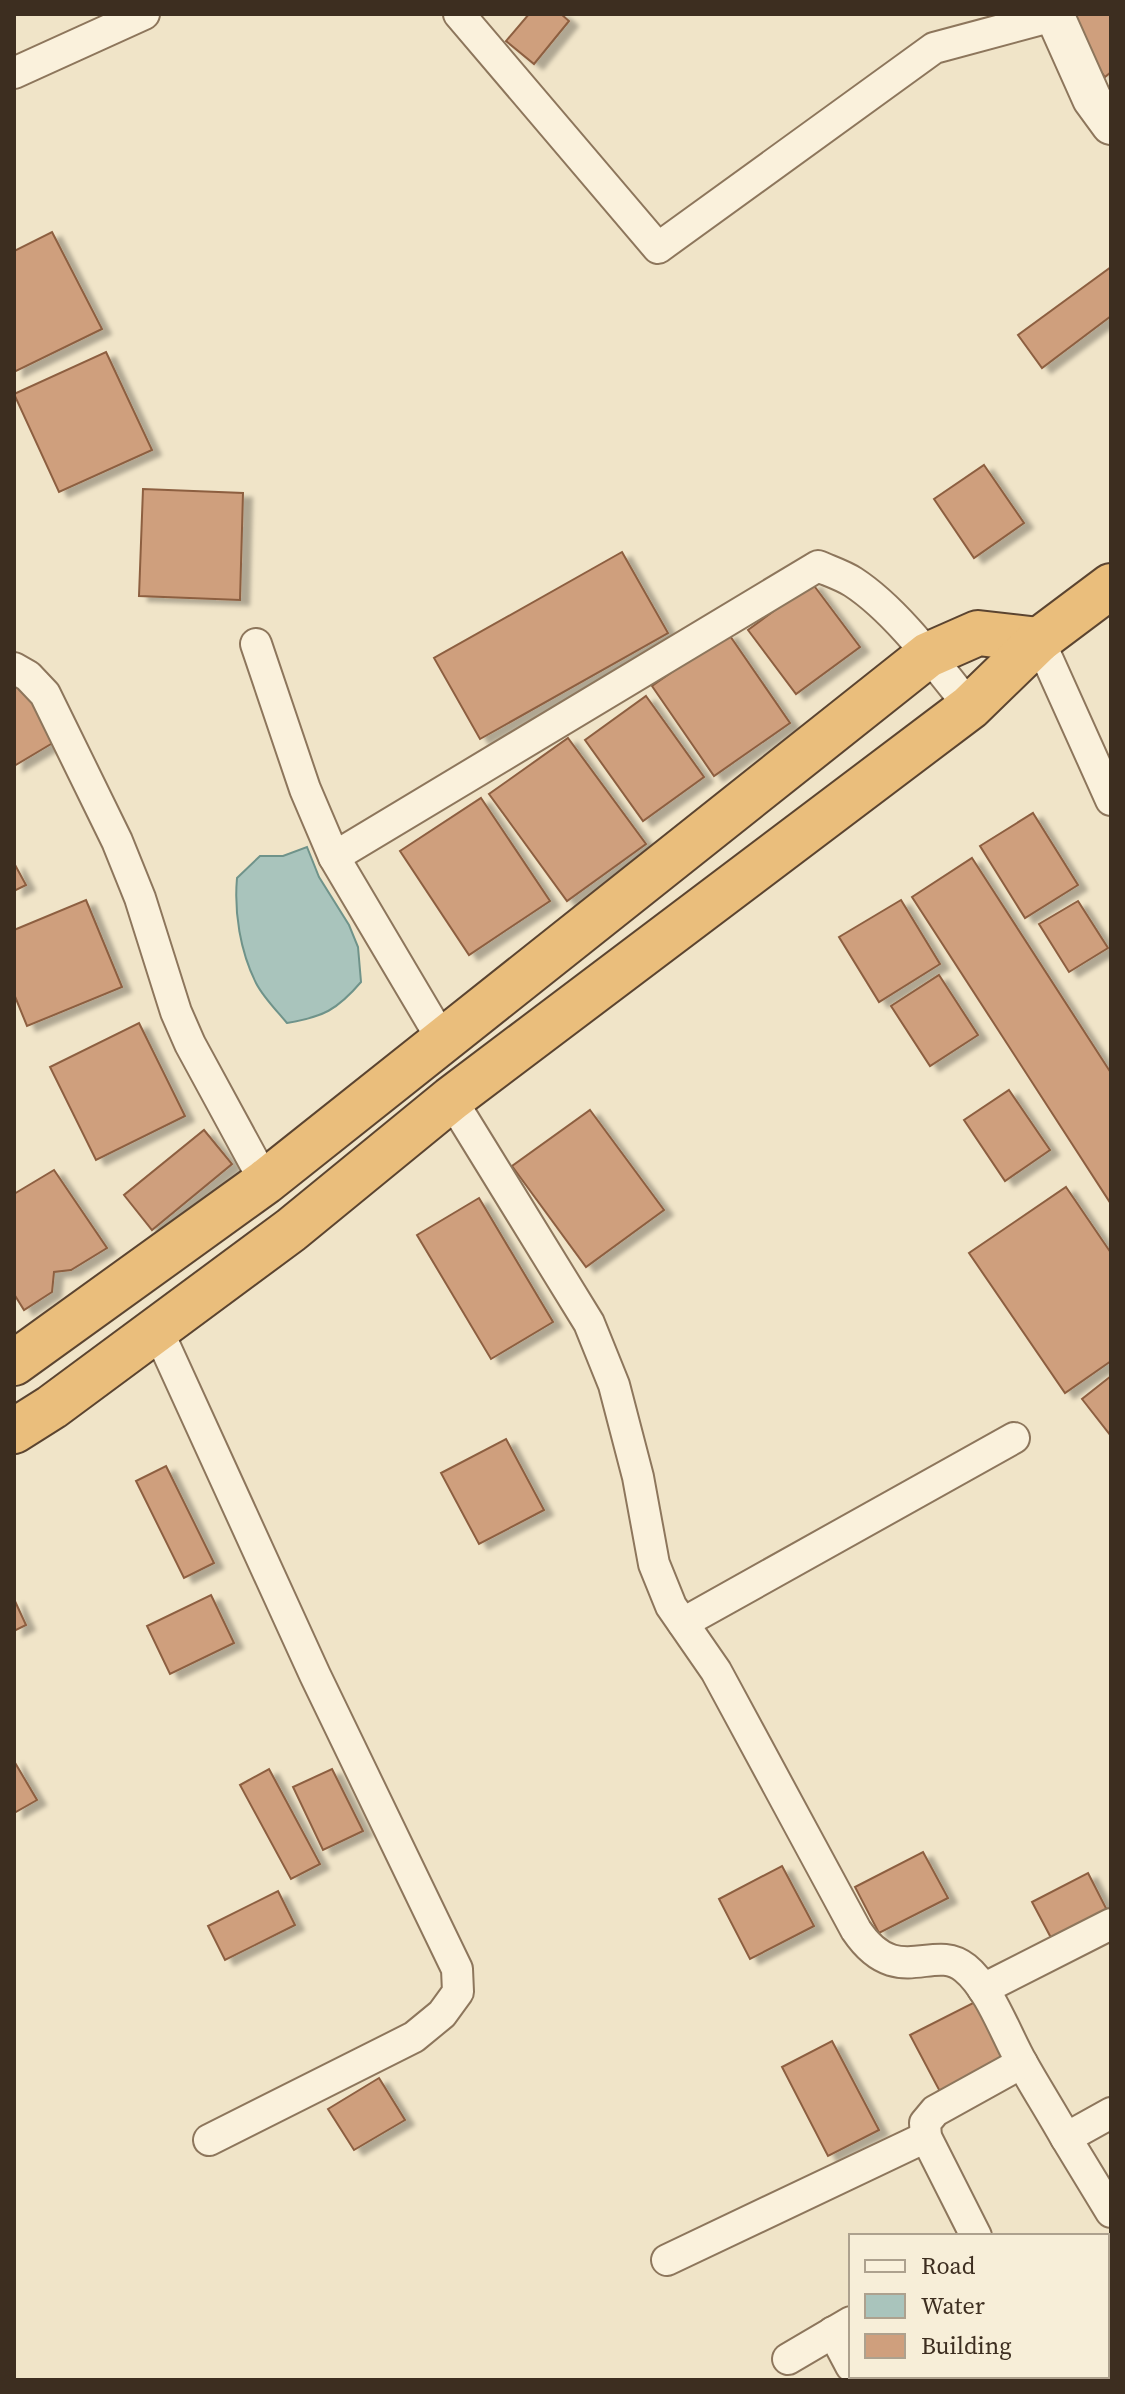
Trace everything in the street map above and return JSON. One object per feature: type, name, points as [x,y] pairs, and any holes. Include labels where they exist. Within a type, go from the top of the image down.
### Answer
[{"type":"highway","points":[[14,1431],[52,1407],[291,1230],[451,1099],[970,707],[1039,640],[1111,586]]},
{"type":"highway","points":[[14,1363],[265,1182],[928,655],[978,633],[1039,640]]},
{"type":"street","points":[[14,73],[144,14]]},
{"type":"street","points":[[459,14],[658,248],[934,48],[1053,15],[1092,99],[1111,125]]},
{"type":"street","points":[[334,857],[818,566],[850,580],[871,595],[928,655],[970,707]]},
{"type":"street","points":[[1039,640],[1111,800]]},
{"type":"street","points":[[256,644],[305,789],[334,857],[443,1041]]},
{"type":"street","points":[[14,668],[28,676],[45,694],[78,761],[117,841],[140,898],[176,1012],[190,1044],[265,1182]]},
{"type":"street","points":[[451,1099],[589,1323],[614,1385],[638,1477],[654,1564],[671,1606],[716,1671],[863,1941],[887,1960],[898,1963],[949,1960],[964,1967],[983,1989],[1022,2063],[1111,2212]]},
{"type":"street","points":[[157,1329],[315,1675],[457,1969],[458,1992],[442,2014],[414,2037],[209,2140]]},
{"type":"street","points":[[683,1623],[1014,1438]]},
{"type":"street","points":[[983,1989],[1111,1924]]},
{"type":"street","points":[[975,2234],[926,2137],[925,2123],[935,2111],[1022,2063]]},
{"type":"street","points":[[1066,2138],[1111,2113]]},
{"type":"street","points":[[667,2260],[926,2137]]},
{"type":"street","points":[[788,2359],[842,2327],[849,2357]]},
{"type":"water","points":[[307,847],[319,877],[349,925],[358,947],[361,982],[328,1011],[287,1023],[266,999],[250,971],[237,918],[237,878],[260,856],[283,856]]},
{"type":"building","points":[[529,14],[561,14],[569,21],[534,64],[506,41]]},
{"type":"building","points":[[1073,14],[1111,14],[1111,72],[1105,77],[1063,21]]},
{"type":"building","points":[[52,232],[102,329],[14,372],[14,251]]},
{"type":"building","points":[[1111,267],[1111,316],[1042,368],[1018,335]]},
{"type":"building","points":[[106,352],[152,450],[59,492],[14,394]]},
{"type":"building","points":[[984,465],[1024,523],[974,558],[934,499]]},
{"type":"building","points":[[143,489],[243,493],[240,600],[139,596]]},
{"type":"building","points":[[622,552],[668,633],[480,739],[434,658]]},
{"type":"building","points":[[812,583],[860,647],[796,694],[748,630]]},
{"type":"building","points":[[728,633],[790,723],[714,776],[652,686]]},
{"type":"building","points":[[14,673],[56,741],[14,766]]},
{"type":"building","points":[[646,696],[704,777],[643,821],[585,740]]},
{"type":"building","points":[[568,738],[646,844],[567,901],[489,794]]},
{"type":"building","points":[[481,798],[550,901],[469,955],[400,851]]},
{"type":"building","points":[[1033,813],[1078,885],[1025,918],[980,846]]},
{"type":"building","points":[[972,858],[1111,1073],[1111,1204],[912,897]]},
{"type":"building","points":[[14,863],[26,885],[14,891]]},
{"type":"building","points":[[86,900],[122,987],[27,1026],[14,994],[14,930]]},
{"type":"building","points":[[901,900],[940,964],[879,1002],[839,937]]},
{"type":"building","points":[[1078,901],[1108,948],[1069,972],[1039,924]]},
{"type":"building","points":[[939,975],[978,1035],[930,1066],[891,1006]]},
{"type":"building","points":[[139,1023],[185,1116],[96,1160],[50,1067]]},
{"type":"building","points":[[1009,1090],[1050,1150],[1005,1181],[964,1120]]},
{"type":"building","points":[[590,1110],[664,1210],[586,1267],[512,1166]]},
{"type":"building","points":[[204,1130],[232,1164],[152,1230],[124,1195]]},
{"type":"building","points":[[54,1170],[107,1248],[71,1270],[54,1272],[52,1292],[24,1310],[14,1294],[14,1194]]},
{"type":"building","points":[[1066,1187],[1111,1253],[1111,1361],[1065,1393],[969,1253]]},
{"type":"building","points":[[479,1198],[553,1322],[491,1359],[417,1235]]},
{"type":"building","points":[[1111,1376],[1111,1436],[1082,1399]]},
{"type":"building","points":[[506,1439],[544,1510],[479,1544],[441,1473]]},
{"type":"building","points":[[166,1466],[214,1563],[184,1578],[136,1481]]},
{"type":"building","points":[[211,1595],[234,1643],[170,1674],[147,1626]]},
{"type":"building","points":[[14,1599],[26,1625],[14,1631]]},
{"type":"building","points":[[14,1761],[37,1800],[14,1813]]},
{"type":"building","points":[[269,1769],[320,1864],[291,1879],[240,1785]]},
{"type":"building","points":[[332,1769],[363,1831],[323,1850],[293,1787]]},
{"type":"building","points":[[923,1852],[948,1898],[879,1933],[855,1887]]},
{"type":"building","points":[[782,1866],[814,1926],[750,1959],[719,1899]]},
{"type":"building","points":[[1088,1873],[1111,1918],[1057,1949],[1032,1902]]},
{"type":"building","points":[[278,1891],[295,1925],[225,1960],[208,1926]]},
{"type":"building","points":[[975,2002],[1010,2067],[945,2101],[910,2035]]},
{"type":"building","points":[[832,2041],[879,2130],[828,2156],[782,2067]]},
{"type":"building","points":[[379,2078],[405,2120],[354,2150],[328,2109]]}]
